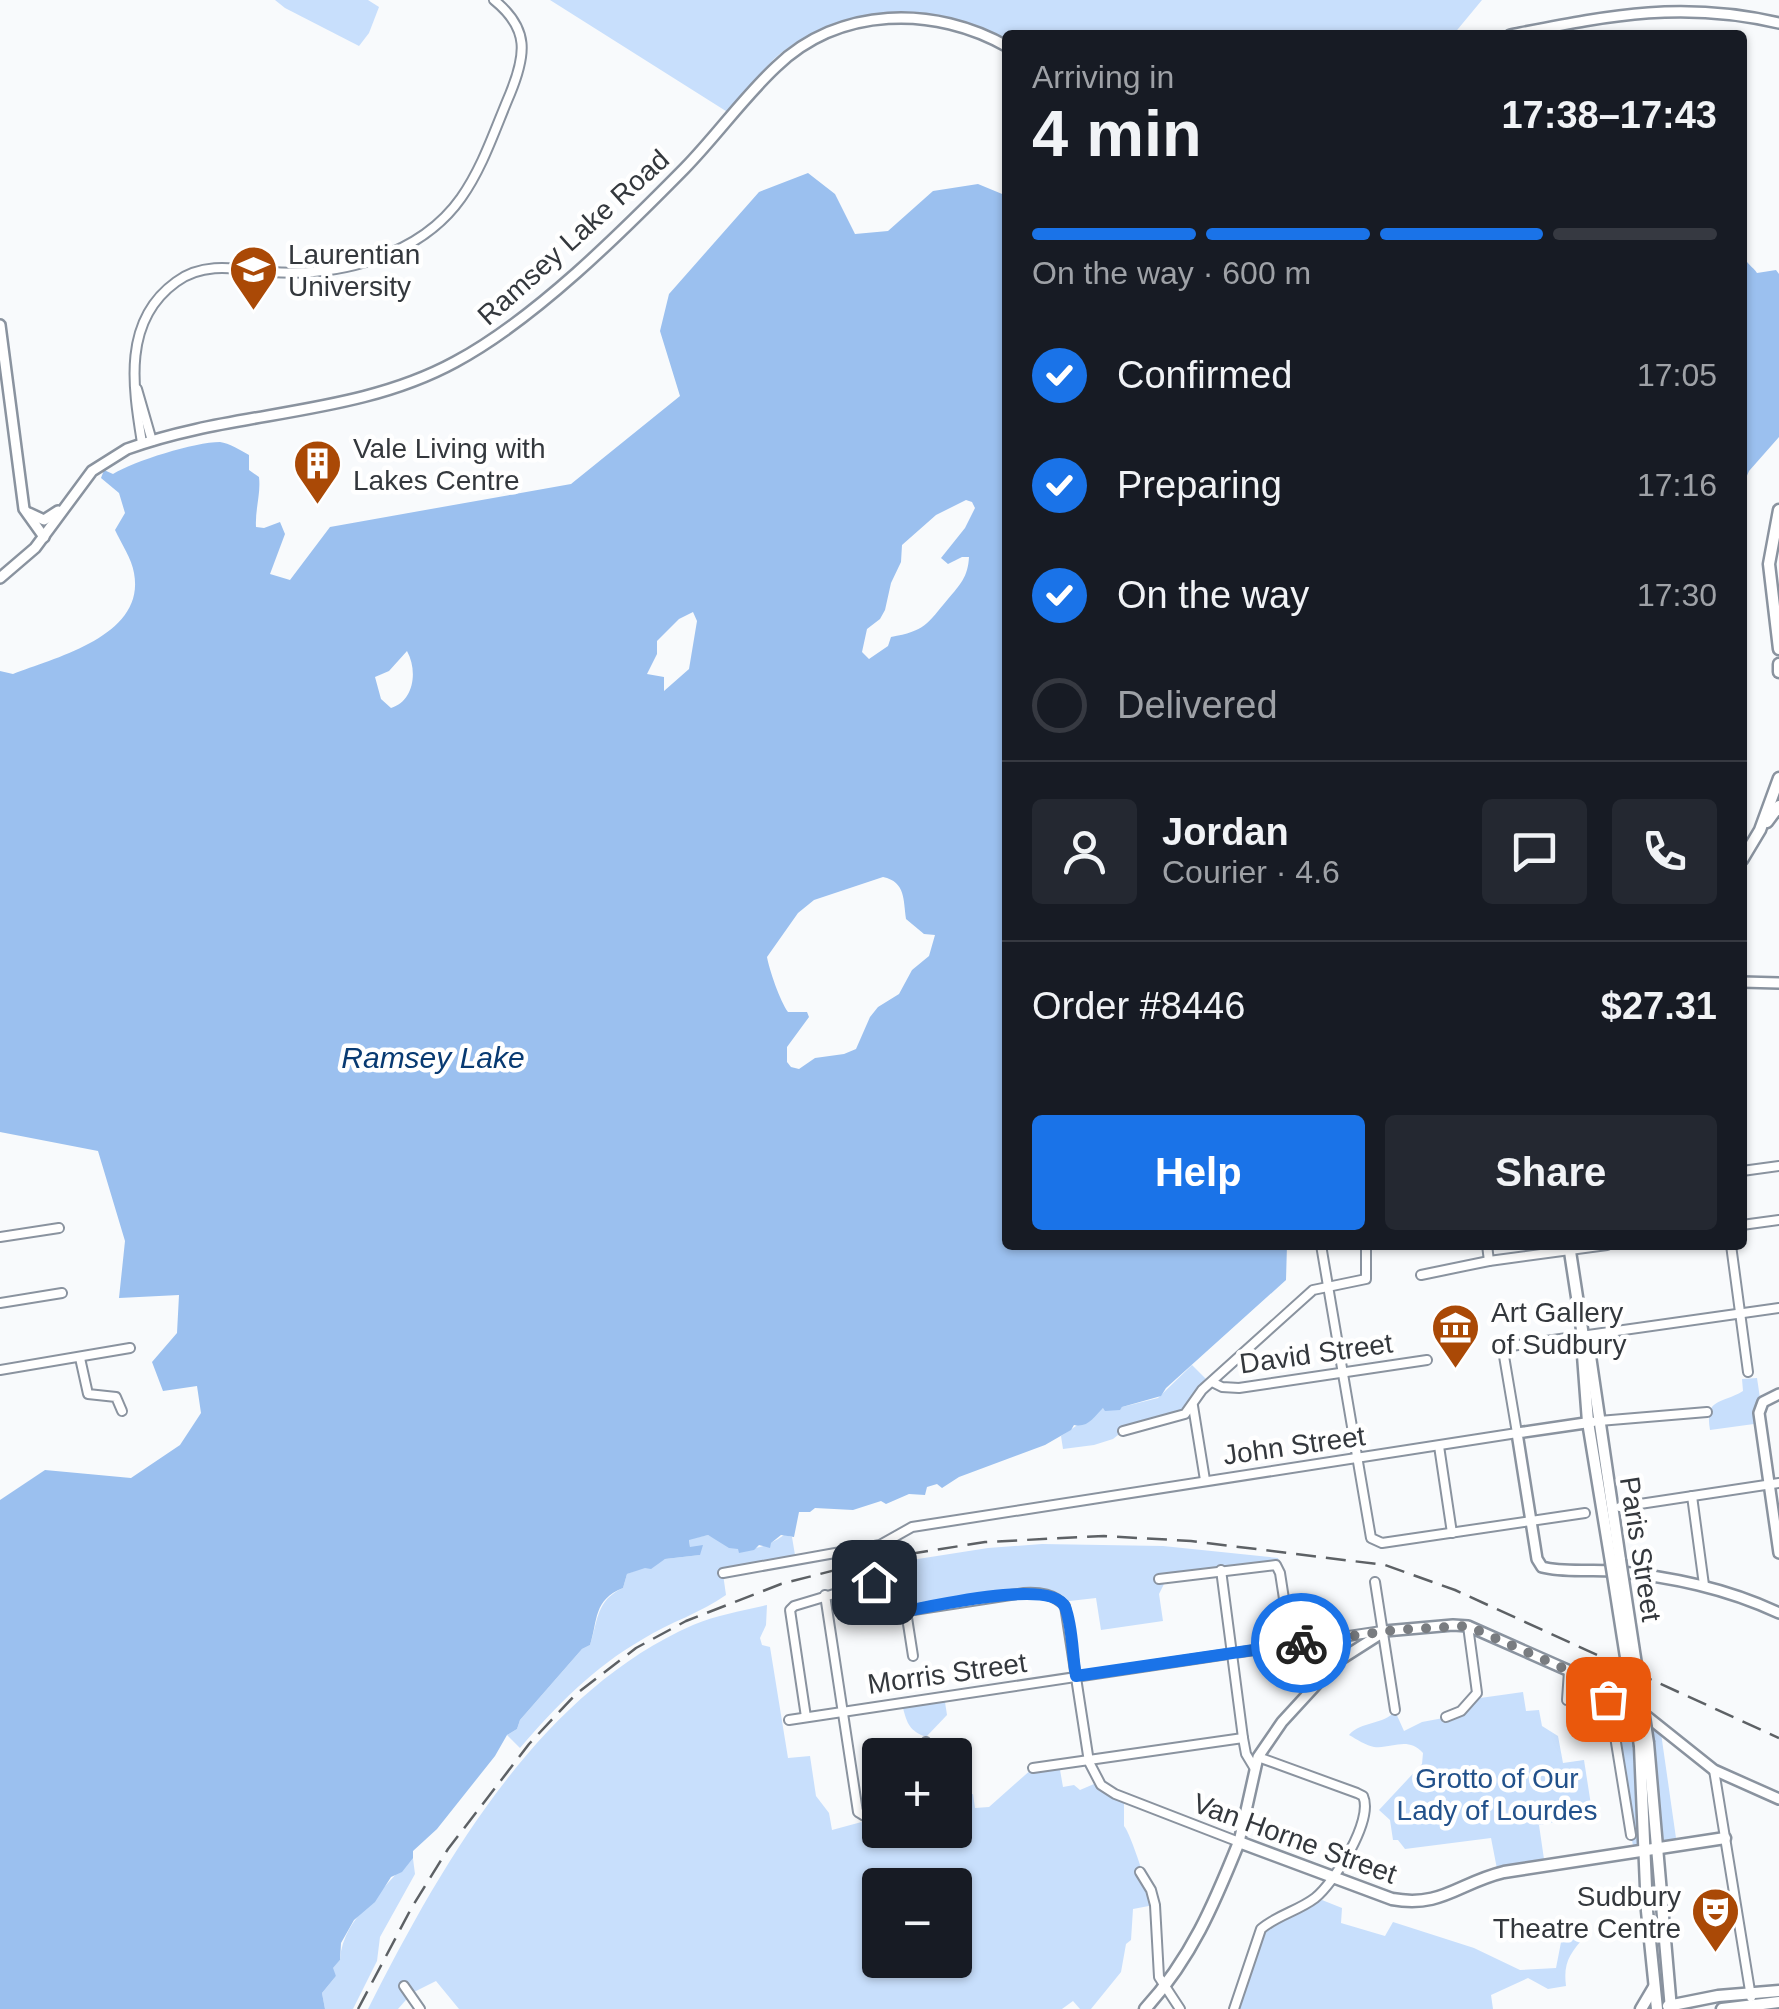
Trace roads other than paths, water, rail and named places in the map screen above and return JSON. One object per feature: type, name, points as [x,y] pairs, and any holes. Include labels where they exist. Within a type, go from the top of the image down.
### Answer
[{"type":"main road","points":[[1779,510],[1769,564],[1779,649]]},
{"type":"main road","points":[[1779,664],[1779,672]]},
{"type":"main road","points":[[1760,830],[1779,778]]},
{"type":"main road","points":[[1747,852],[1779,806]]},
{"type":"main road","name":"Paris Street","points":[[1569,1250],[1582,1336],[1582,1378],[1594,1422],[1658,1847],[1670,2007]]},
{"type":"main road","name":"Paris Street","points":[[1644,1744],[1644,1850],[1655,2009]]},
{"type":"main road","name":"Van Horne Street","points":[[1239,1842],[1392,1899],[1427,1902],[1490,1876],[1725,1838]]},
{"type":"main road","points":[[1145,2009],[1198,1938],[1239,1842]]},
{"type":"main road","points":[[1228,1870],[1243,1854],[1261,1850]]},
{"type":"main road","points":[[1641,2009],[1654,1986]]},
{"type":"main road","points":[[1722,2009],[1779,1990]]},
{"type":"main road","points":[[1655,2009],[1751,1999],[1779,2002]]},
{"type":"street","points":[[147,442],[135,385],[134,347],[140,328],[172,285],[186,275],[215,268],[313,274],[342,270],[429,232],[449,214],[476,174],[522,57],[516,22],[494,0]]},
{"type":"street","points":[[1536,30],[1679,4],[1779,23]]},
{"type":"street","name":"Ramsey Lake Road","points":[[0,578],[44,537],[92,471],[110,458],[147,442],[390,389],[452,364],[490,343],[636,216],[779,64],[827,34],[869,20],[921,18],[959,25],[1002,45]]},
{"type":"street","points":[[0,325],[26,511],[44,537]]},
{"type":"street","points":[[26,511],[44,520],[65,508]]},
{"type":"street","points":[[1747,982],[1779,983]]},
{"type":"street","points":[[1747,1171],[1779,1165]]},
{"type":"street","points":[[1747,1224],[1779,1220]]},
{"type":"street","points":[[0,1236],[59,1228]]},
{"type":"street","points":[[1322,1250],[1374,1541],[1382,1543],[1585,1513]]},
{"type":"street","points":[[1123,1430],[1179,1417],[1302,1296],[1366,1279],[1366,1250]]},
{"type":"street","points":[[1488,1250],[1489,1261]]},
{"type":"street","points":[[1421,1275],[1557,1250]]},
{"type":"street","points":[[1731,1250],[1748,1372]]},
{"type":"street","points":[[0,1302],[62,1293]]},
{"type":"street","points":[[1779,1308],[1507,1349],[1504,1356],[1537,1559],[1542,1566],[1634,1573],[1704,1586],[1740,1596],[1779,1614]]},
{"type":"street","points":[[0,1370],[130,1348]]},
{"type":"street","points":[[80,1358],[88,1394],[116,1397],[122,1411]]},
{"type":"street","name":"David Street","points":[[1212,1382],[1230,1388],[1427,1360]]},
{"type":"street","points":[[1779,1394],[1764,1402],[1759,1413],[1774,1484],[1779,1553]]},
{"type":"street","points":[[1192,1405],[1205,1480]]},
{"type":"street","name":"John Street","points":[[723,1573],[893,1540],[912,1527],[1517,1433],[1708,1412]]},
{"type":"street","points":[[1439,1446],[1452,1533]]},
{"type":"street","points":[[1620,1507],[1774,1484]]},
{"type":"street","points":[[1692,1496],[1704,1586]]},
{"type":"street","points":[[1159,1579],[1276,1564],[1291,1644]]},
{"type":"street","points":[[1220,1570],[1243,1738],[1255,1769]]},
{"type":"street","points":[[806,1717],[790,1610],[802,1602],[883,1581],[898,1584],[913,1656]]},
{"type":"street","points":[[1376,1582],[1395,1710]]},
{"type":"street","points":[[906,1611],[1024,1593],[1041,1593],[1059,1600],[1064,1606],[1089,1762]]},
{"type":"street","points":[[826,1595],[862,1816]]},
{"type":"street","points":[[1468,1626],[1606,1687],[1714,1770],[1779,1799]]},
{"type":"street","points":[[1446,1717],[1461,1711],[1477,1692],[1468,1626]]},
{"type":"street","name":"Morris Street","points":[[788,1720],[1232,1652],[1385,1631],[1468,1626]]},
{"type":"street","points":[[1239,1842],[1258,1757],[1282,1722],[1322,1677],[1354,1649],[1385,1631]]},
{"type":"street","points":[[1568,1671],[1568,1700]]},
{"type":"street","points":[[1606,1687],[1631,1834]]},
{"type":"street","points":[[1033,1768],[1243,1738]]},
{"type":"street","points":[[1234,2009],[1261,1928],[1312,1901],[1334,1878],[1358,1834],[1366,1802],[1357,1793],[1258,1757]]},
{"type":"street","name":"Van Horne Street","points":[[1089,1762],[1107,1790],[1239,1842]]},
{"type":"street","points":[[1714,1770],[1751,1999]]},
{"type":"street","points":[[1140,1872],[1154,1898],[1159,1978],[1180,2009]]},
{"type":"street","points":[[404,1986],[420,2009]]},
{"type":"water","name":"Ramsey Lake","points":[[808,173],[835,194],[855,234],[888,231],[933,191],[978,184],[1002,194],[1002,1250],[1287,1250],[1286,1280],[1161,1396],[1120,1410],[1103,1408],[1087,1423],[1074,1425],[1045,1445],[959,1477],[942,1488],[937,1484],[927,1487],[925,1495],[909,1494],[886,1504],[881,1501],[853,1510],[815,1508],[799,1512],[794,1537],[781,1535],[770,1548],[759,1545],[739,1553],[708,1535],[689,1540],[690,1547],[703,1545],[700,1555],[665,1559],[651,1569],[627,1574],[623,1588],[601,1605],[590,1645],[582,1649],[520,1720],[517,1729],[507,1735],[437,1829],[413,1851],[413,1858],[402,1872],[391,1877],[375,1902],[354,1920],[341,1943],[340,1960],[333,1968],[336,1976],[322,1993],[325,2009],[0,2009],[0,1500],[45,1470],[131,1478],[180,1445],[201,1413],[197,1386],[163,1391],[152,1362],[177,1333],[179,1295],[119,1298],[125,1241],[98,1151],[0,1132],[0,671],[13,674],[73,651],[94,641],[126,613],[134,595],[134,573],[115,530],[125,513],[119,493],[101,478],[104,470],[113,474],[165,453],[209,443],[223,443],[249,455],[249,470],[259,477],[256,527],[280,522],[285,534],[270,574],[290,580],[330,527],[571,484],[680,396],[660,331],[669,294],[759,192]],"holes":[[[966,500],[975,508],[941,558],[948,564],[969,557],[965,575],[924,625],[891,637],[888,646],[869,659],[862,652],[867,629],[885,610],[901,562],[902,545],[936,515]],[[693,612],[697,621],[689,669],[664,691],[664,677],[647,674],[657,654],[657,641],[679,619]],[[407,651],[412,684],[405,699],[391,708],[381,699],[375,677],[389,671]],[[883,877],[900,887],[906,919],[924,934],[935,935],[929,956],[912,970],[899,994],[870,1017],[856,1049],[815,1058],[799,1069],[791,1067],[787,1047],[809,1017],[807,1012],[788,1012],[767,957],[798,913],[814,900]]]},
{"type":"water","points":[[1747,262],[1757,273],[1776,270],[1779,274],[1779,437],[1747,476]]},
{"type":"railway","points":[[358,2009],[448,1849],[529,1744],[576,1694],[636,1648],[686,1621],[781,1584],[878,1559],[985,1542],[1104,1536],[1191,1541],[1385,1565],[1455,1590],[1779,1738]]},
{"type":"place","name":"Laurentian University","points":[[253,312]]},
{"type":"place","name":"Vale Living with Lakes Centre","points":[[318,506]]},
{"type":"place","name":"Art Gallery of Sudbury","points":[[1456,1370]]},
{"type":"place","name":"Sudbury Theatre Centre","points":[[1716,1954]]},
{"type":"park label","name":"Grotto of Our Lady of Lourdes","points":[[1497,1794]]}]
